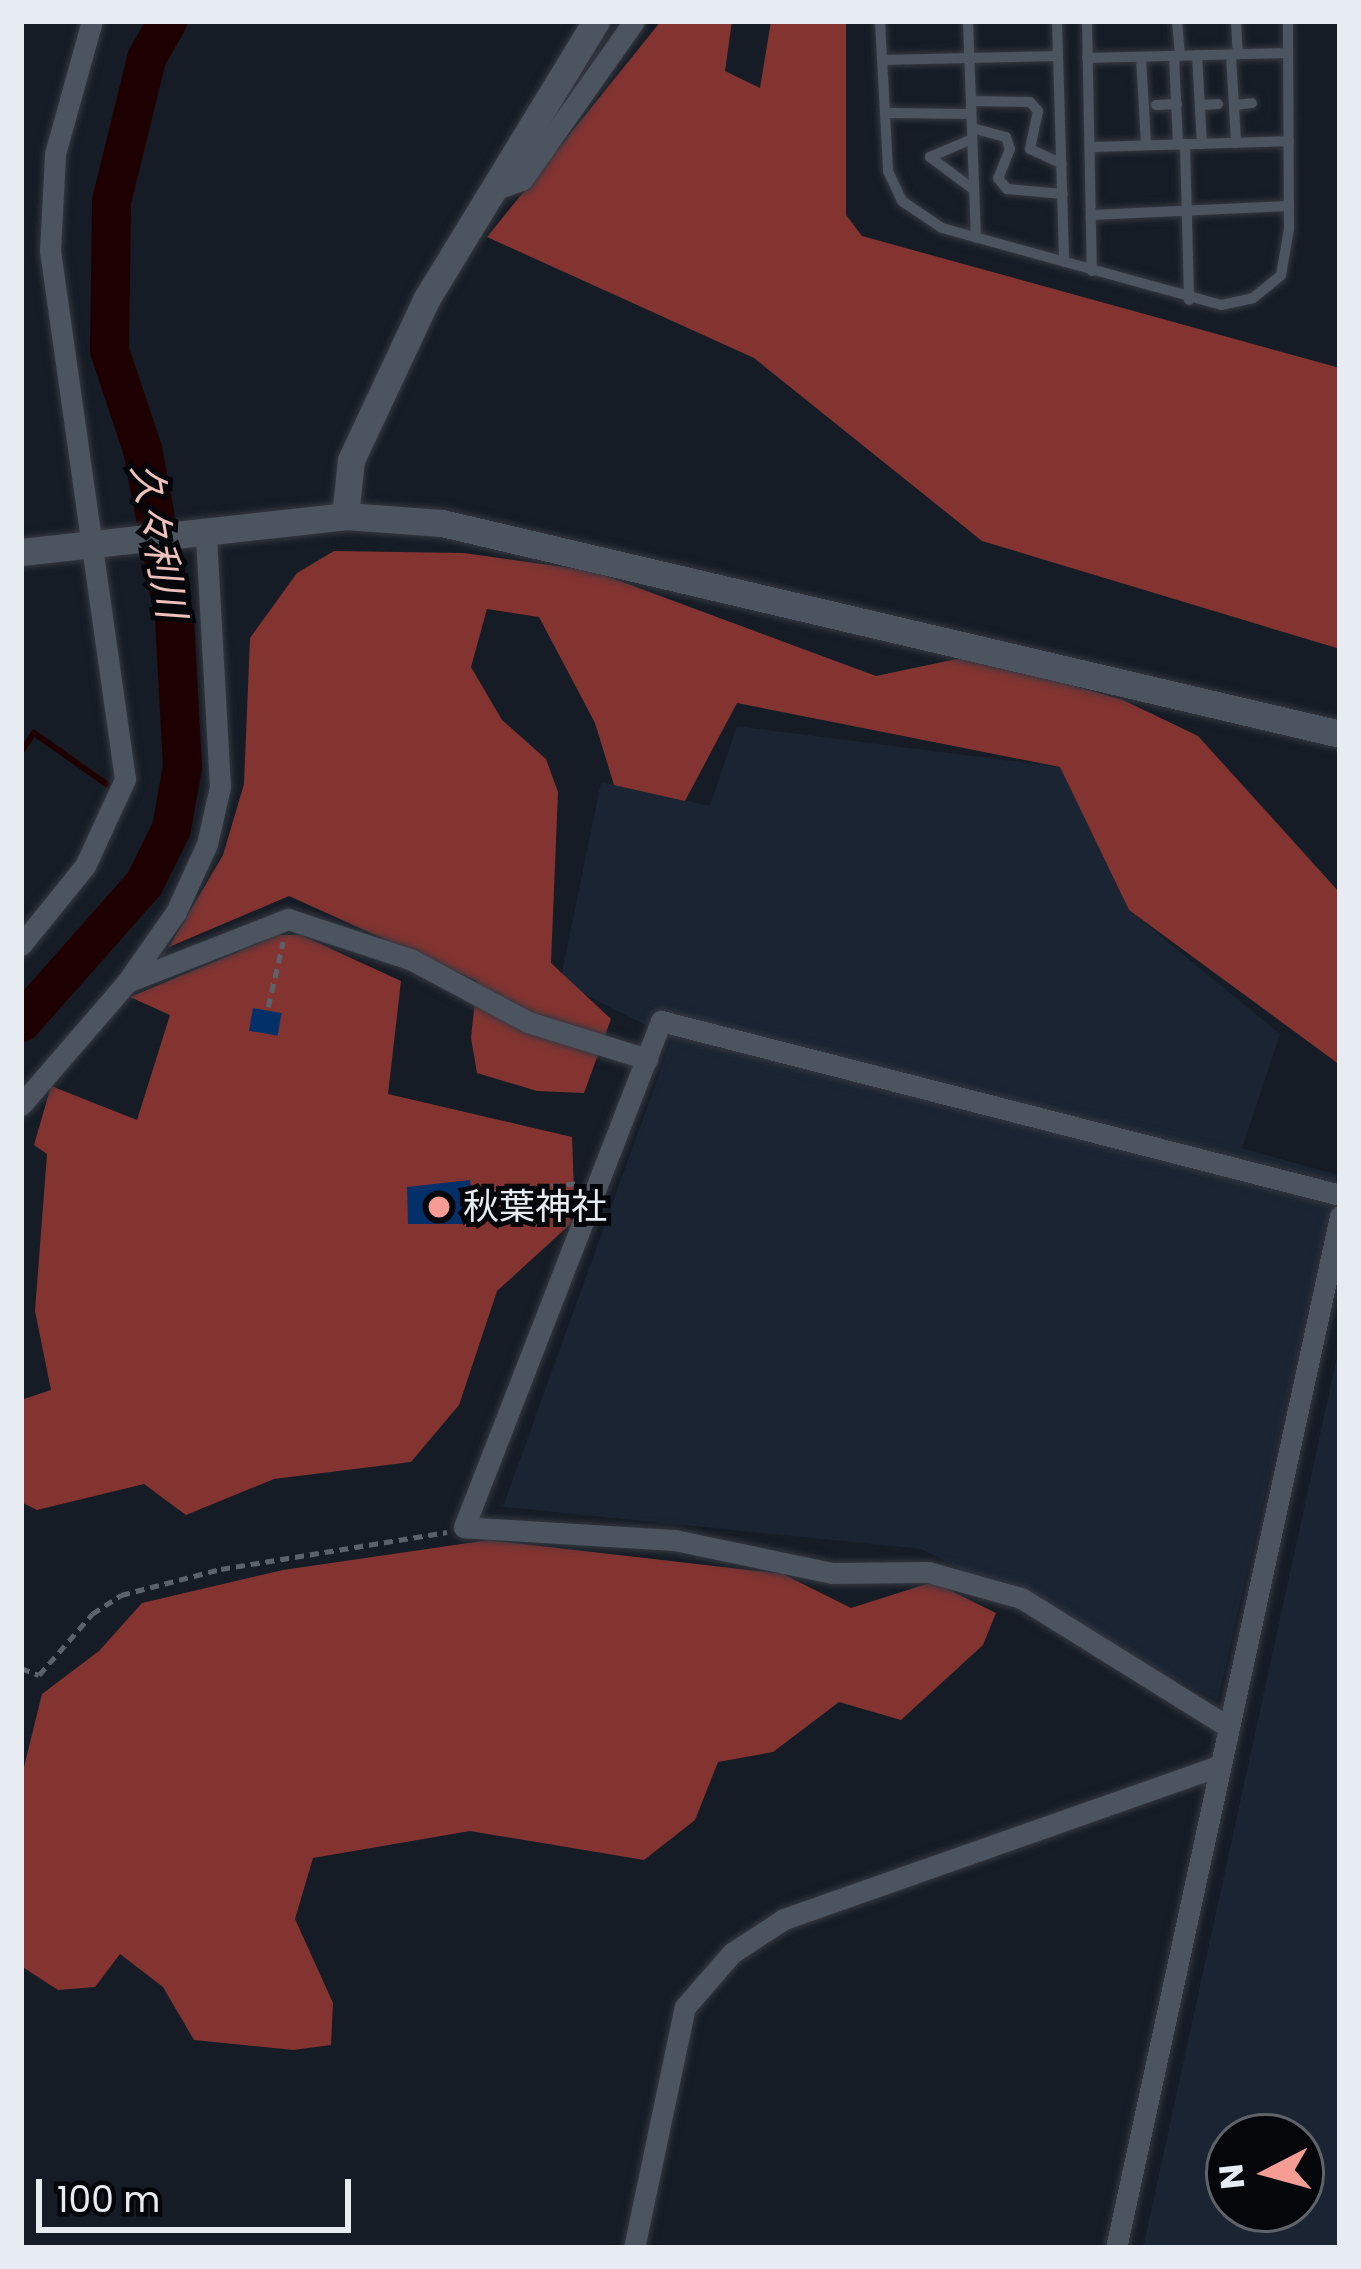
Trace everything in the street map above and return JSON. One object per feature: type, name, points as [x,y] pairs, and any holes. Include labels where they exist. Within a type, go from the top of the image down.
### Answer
[{"type":"street","points":[[21,945],[85,866],[124,779],[90,545],[50,200],[92,21]]},
{"type":"street","points":[[345,515],[351,460],[427,298],[596,21]]},
{"type":"street","points":[[490,191],[522,180],[634,21]]},
{"type":"street","points":[[21,552],[345,515],[442,523],[1340,734]]},
{"type":"street","points":[[21,1105],[127,982],[176,912],[207,844],[220,787],[206,532]]},
{"type":"street","points":[[127,982],[288,919],[410,959],[528,1022],[647,1059]]},
{"type":"street","points":[[1227,1726],[1022,1598],[928,1572],[832,1573],[674,1540],[464,1527],[603,1181],[661,1021],[1340,1195]]},
{"type":"street","points":[[1117,2248],[1340,1216]]},
{"type":"street","points":[[634,2248],[685,2007],[732,1952],[784,1919],[1219,1766]]},
{"type":"lane","points":[[880,21],[888,171],[902,202],[942,228],[1221,305],[1253,298],[1281,275],[1289,206],[1288,21]]},
{"type":"lane","points":[[968,21],[976,238]]},
{"type":"lane","points":[[1058,21],[1064,262]]},
{"type":"lane","points":[[1087,21],[1092,271]]},
{"type":"lane","points":[[1177,21],[1177,104],[1190,300]]},
{"type":"lane","points":[[1236,21],[1236,142]]},
{"type":"lane","points":[[1088,58],[1288,53]]},
{"type":"lane","points":[[1197,55],[1202,144]]},
{"type":"lane","points":[[882,60],[1058,56]]},
{"type":"lane","points":[[1141,56],[1150,105],[1146,145]]},
{"type":"lane","points":[[973,189],[930,157],[972,120],[1030,102],[1038,111],[1030,149],[1062,164]]},
{"type":"lane","points":[[1234,105],[1252,103]]},
{"type":"lane","points":[[1127,105],[1177,104]]},
{"type":"lane","points":[[1200,105],[1218,104]]},
{"type":"lane","points":[[885,112],[972,120],[1006,137],[998,178],[1007,189],[1063,194]]},
{"type":"lane","points":[[1090,147],[1289,141]]},
{"type":"lane","points":[[1091,215],[1289,206]]},
{"type":"path","points":[[268,1007],[288,919]]},
{"type":"path","points":[[477,1194],[603,1181]]},
{"type":"path","points":[[21,1668],[39,1675],[92,1614],[121,1595],[221,1569],[410,1544],[464,1527]]},
{"type":"shaded area","points":[[661,21],[732,21],[725,71],[760,88],[771,21],[846,21],[846,215],[862,236],[1340,368],[1340,649],[982,541],[754,358],[487,237]]},
{"type":"shaded area","points":[[334,551],[464,553],[593,571],[876,676],[971,656],[1123,700],[1198,736],[1340,893],[1340,1065],[1129,910],[1060,767],[737,703],[685,801],[614,785],[595,723],[539,617],[487,609],[471,667],[502,720],[546,759],[558,792],[551,963],[611,1019],[584,1093],[537,1091],[477,1073],[471,1038],[477,981],[289,896],[169,947],[223,855],[244,784],[250,638],[297,573]]},
{"type":"shaded area","points":[[737,726],[1060,767],[1129,910],[1280,1034],[1242,1148],[1337,1175],[1218,1700],[921,1549],[503,1507],[672,1038],[560,982],[601,782],[710,806]]},
{"type":"shaded area","points":[[278,935],[301,935],[401,981],[388,1094],[572,1137],[575,1220],[497,1291],[459,1405],[411,1462],[274,1479],[186,1515],[144,1484],[37,1510],[21,1502],[21,1400],[51,1390],[35,1311],[47,1154],[34,1145],[51,1086],[137,1120],[170,1015],[130,997]]},
{"type":"shaded area","points":[[1340,1343],[1340,2248],[1143,2248]]},
{"type":"shaded area","points":[[489,1540],[783,1574],[851,1608],[933,1582],[996,1613],[983,1645],[901,1720],[839,1702],[773,1752],[718,1762],[695,1820],[644,1860],[470,1831],[313,1858],[295,1919],[333,2003],[331,2045],[293,2050],[194,2040],[163,1987],[120,1954],[95,1987],[58,1990],[21,1966],[21,1779],[42,1694],[99,1651],[142,1603],[283,1570]]},
{"type":"building","points":[[253,1008],[282,1013],[278,1036],[249,1031]]},
{"type":"building","name":"秋葉神社","points":[[470,1180],[474,1224],[408,1224],[407,1187]]},
{"type":"waterway","name":"久々利川","points":[[21,1022],[144,883],[171,828],[182,766],[174,618],[142,449],[109,350],[111,201],[146,58],[167,21]]},
{"type":"waterway","points":[[21,752],[34,733],[115,790]]},
{"type":"place","name":"秋葉神社","points":[[439,1207]]}]
